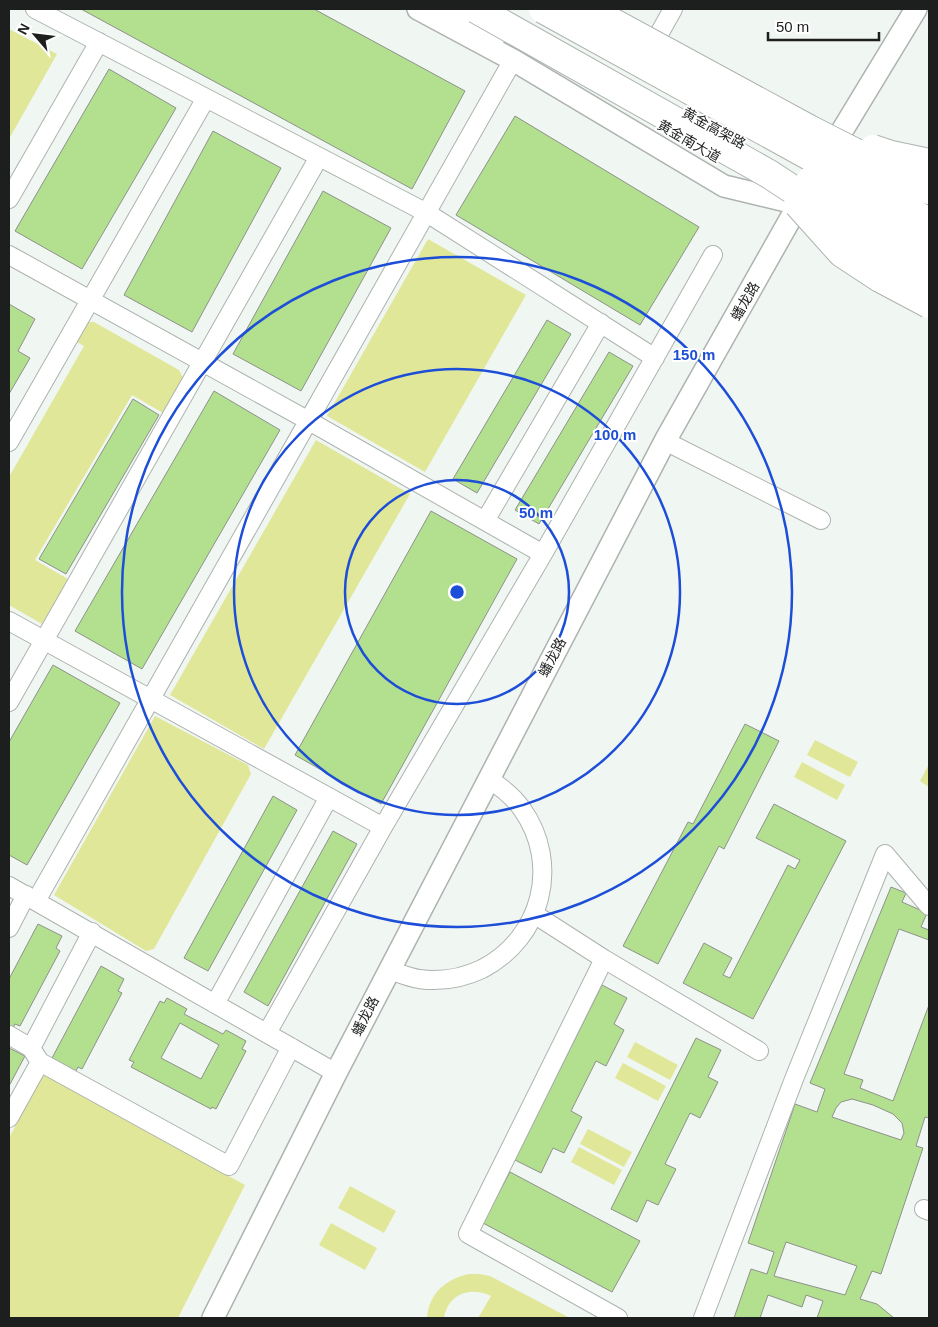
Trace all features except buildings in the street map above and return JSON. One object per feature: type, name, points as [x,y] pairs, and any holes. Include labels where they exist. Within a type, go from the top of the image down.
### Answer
[{"type":"main road","name":"黄金南大道","points":[[455,9],[800,204],[880,236],[929,261]]},
{"type":"main road","points":[[476,9],[769,174],[885,250],[929,275]]},
{"type":"main road","name":"黄金高架路","points":[[498,9],[929,247]]},
{"type":"main road","name":"黄金高架路","points":[[543,9],[929,222]]},
{"type":"main road","points":[[567,9],[602,15],[809,129],[929,190]]},
{"type":"main road","points":[[572,75],[602,15]]},
{"type":"main road","points":[[602,15],[777,134],[929,215]]},
{"type":"main road","points":[[809,129],[891,155],[929,163]]},
{"type":"main road","points":[[769,174],[842,253],[880,278],[929,304]]},
{"type":"street","points":[[35,9],[426,213],[656,358]]},
{"type":"street","points":[[418,9],[513,60],[724,186],[800,204]]},
{"type":"street","points":[[659,34],[673,9]]},
{"type":"street","name":"蟠龙路","points":[[213,1318],[389,970],[665,441],[825,159],[916,9]]},
{"type":"street","points":[[602,15],[659,34],[763,93],[825,159]]},
{"type":"street","points":[[9,198],[99,42]]},
{"type":"street","points":[[9,928],[31,898],[151,699],[513,60]]},
{"type":"street","points":[[9,442],[206,98]]},
{"type":"street","points":[[9,702],[319,157]]},
{"type":"street","points":[[9,255],[309,421],[543,554]]},
{"type":"street","points":[[267,1033],[383,827],[543,554],[713,255]]},
{"type":"street","points":[[485,521],[601,323]]},
{"type":"street","points":[[665,441],[821,520]]},
{"type":"street","points":[[9,621],[383,827]]},
{"type":"street","points":[[389,970],[418,979],[433,980],[463,976],[477,971],[496,960],[514,946],[534,914],[541,893],[542,878],[540,848],[536,834],[530,820],[512,796],[488,778]]},
{"type":"street","points":[[215,1004],[329,797]]},
{"type":"street","points":[[703,1318],[794,1079],[885,854],[929,906]]},
{"type":"street","points":[[9,886],[336,1073]]},
{"type":"street","points":[[534,914],[604,959],[759,1051]]},
{"type":"street","points":[[9,1118],[92,932]]},
{"type":"street","points":[[604,959],[468,1234],[618,1318]]},
{"type":"street","points":[[9,1035],[36,1055],[229,1166],[291,1047]]},
{"type":"green space","points":[[9,29],[57,54],[9,139]]},
{"type":"green space","points":[[428,239],[526,295],[425,472],[327,416]]},
{"type":"green space","points":[[86,322],[94,322],[179,370],[183,378],[163,413],[132,395],[35,560],[68,579],[42,624],[9,605],[9,477],[84,346],[75,341]]},
{"type":"green space","points":[[316,440],[410,494],[264,749],[170,695]]},
{"type":"green space","points":[[155,716],[248,765],[251,774],[154,949],[146,951],[54,895]]},
{"type":"green space","points":[[815,740],[858,762],[850,777],[807,755]]},
{"type":"green space","points":[[802,762],[845,785],[837,800],[794,777]]},
{"type":"green space","points":[[929,764],[929,787],[920,781]]},
{"type":"green space","points":[[635,1042],[678,1065],[670,1080],[627,1057]]},
{"type":"green space","points":[[623,1063],[666,1086],[658,1101],[615,1078]]},
{"type":"green space","points":[[43,1074],[245,1185],[178,1318],[9,1318],[9,1138]]},
{"type":"green space","points":[[588,1129],[632,1152],[624,1167],[580,1144]]},
{"type":"green space","points":[[579,1147],[622,1170],[614,1185],[571,1162]]},
{"type":"green space","points":[[350,1186],[396,1211],[384,1233],[338,1208]]},
{"type":"green space","points":[[331,1223],[377,1248],[365,1270],[319,1245]]},
{"type":"green space","points":[[469,1274],[490,1276],[570,1318],[478,1318],[491,1296],[483,1293],[468,1292],[461,1294],[450,1303],[444,1318],[427,1318],[428,1309],[435,1294],[453,1279]]}]
